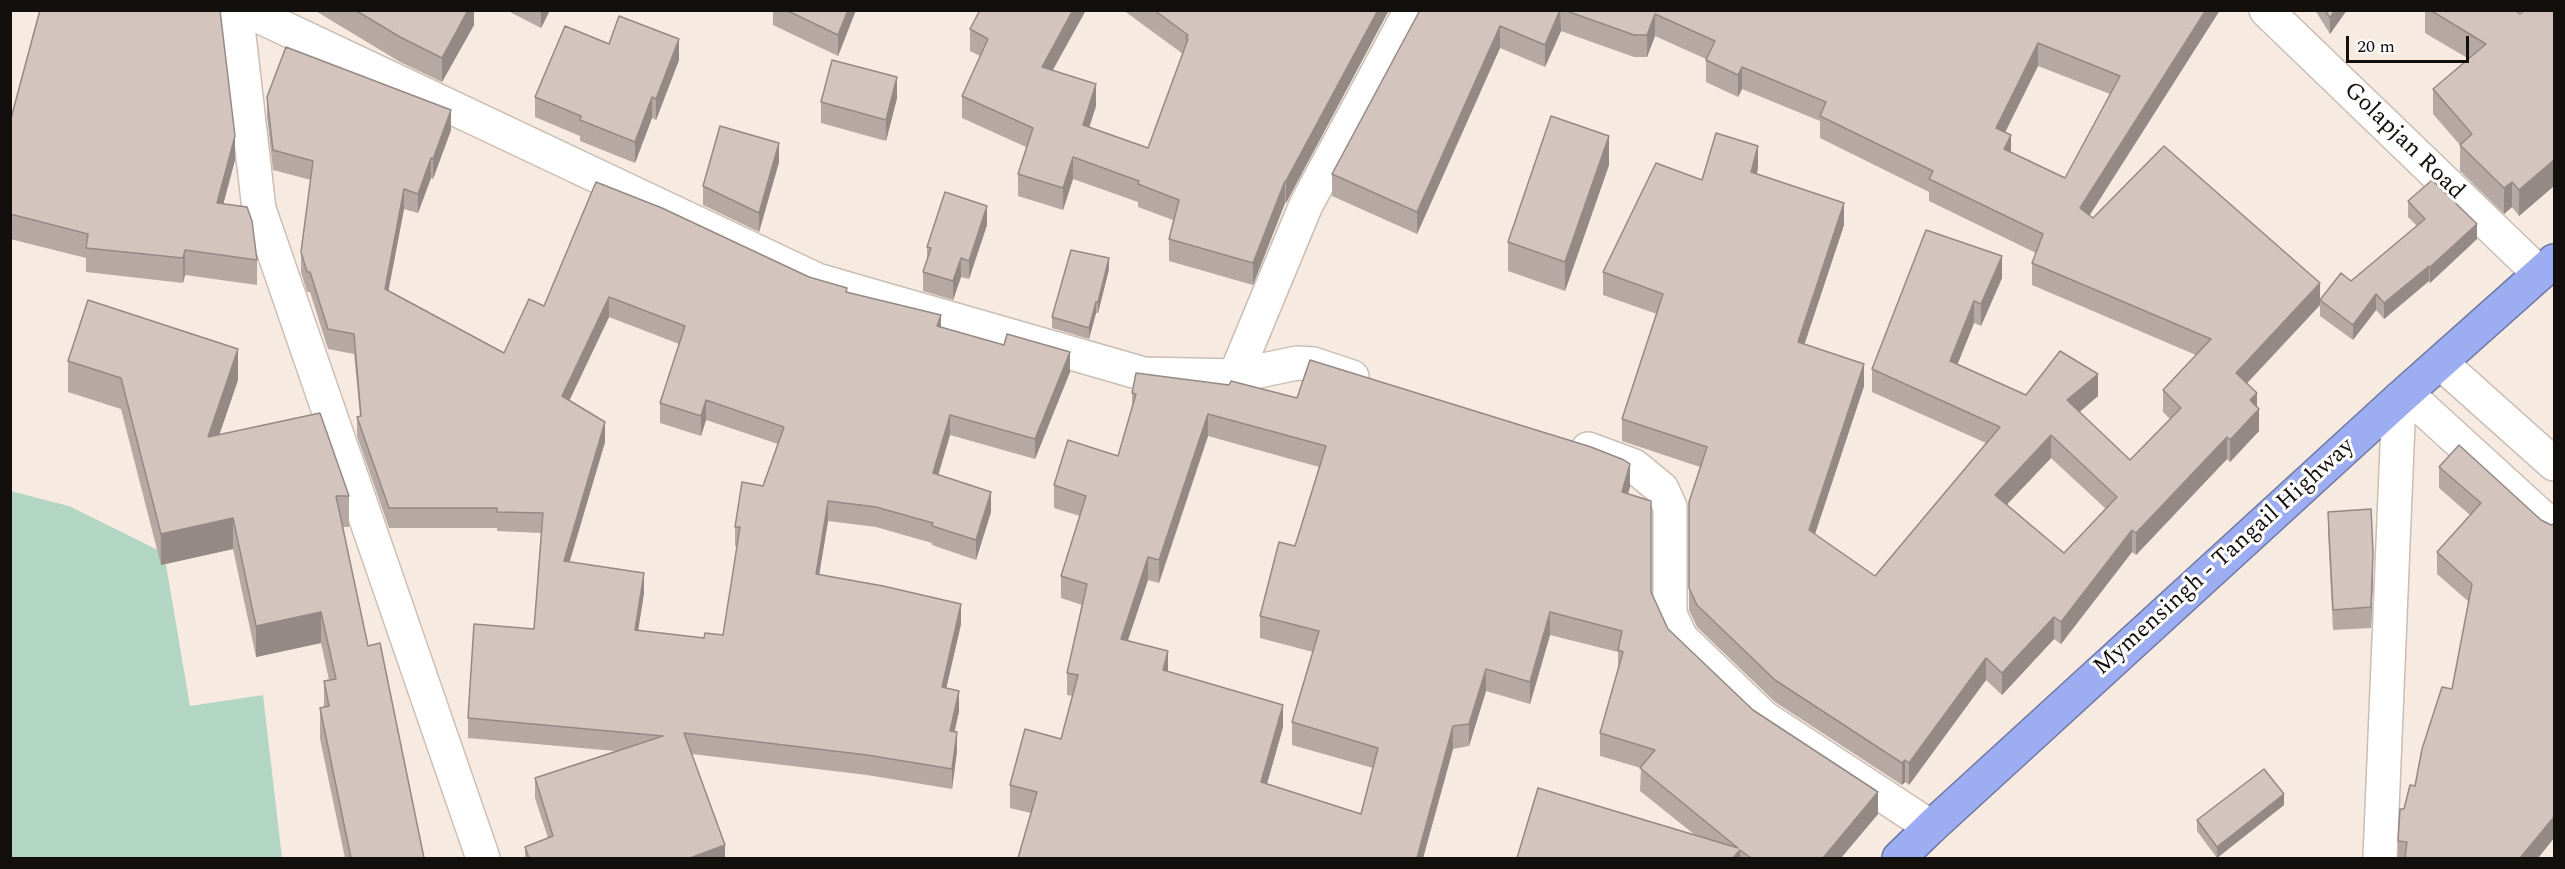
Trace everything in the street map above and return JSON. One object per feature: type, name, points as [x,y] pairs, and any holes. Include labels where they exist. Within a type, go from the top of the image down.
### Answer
[{"type":"highway","name":"Mymensingh - Tangail Highway","points":[[1899,858],[2547,267]]},
{"type":"street","points":[[236,10],[259,208],[483,858]]},
{"type":"street","points":[[246,10],[817,280],[1144,374],[1235,376],[1297,363],[1313,364],[1381,385]]},
{"type":"street","points":[[1235,376],[1306,205],[1411,10]]},
{"type":"street","name":"Golapjan Road","points":[[2266,10],[2547,267]]},
{"type":"street","points":[[2441,363],[2544,454],[2502,480]]},
{"type":"street","points":[[2403,396],[2502,480],[2554,528]]},
{"type":"street","points":[[2380,858],[2403,396]]},
{"type":"street","points":[[1563,441],[1634,466],[1662,489],[1670,507],[1670,614],[1681,638],[1763,717],[1931,827]]},
{"type":"green space","points":[[10,491],[69,506],[164,553],[190,706],[263,695],[282,858],[11,858]]},
{"type":"building","points":[[40,10],[220,10],[235,136],[217,203],[247,207],[252,221],[257,260],[185,250],[183,258],[86,248],[88,234],[10,214],[10,122]]},
{"type":"building","points":[[355,10],[468,10],[442,58],[400,37]]},
{"type":"building","points":[[786,10],[848,10],[838,35]]},
{"type":"building","points":[[980,10],[1073,10],[1042,67],[1096,84],[1083,125],[1148,148],[1188,39],[1186,38],[1188,35],[1154,10],[1378,10],[1285,181],[1253,263],[1169,239],[1179,200],[1138,184],[1139,181],[1073,157],[1063,188],[1018,174],[1033,128],[962,96],[988,39],[970,29]]},
{"type":"building","points":[[1420,10],[1560,10],[1545,45],[1500,26],[1417,212],[1332,174]]},
{"type":"building","points":[[1564,10],[2206,10],[2080,208],[2093,218],[2164,146],[2320,283],[2236,373],[2257,393],[2250,400],[2259,409],[2230,440],[2227,437],[2136,533],[2132,530],[2061,622],[2054,617],[2002,673],[1986,658],[1909,763],[1905,760],[1902,763],[1775,680],[1697,605],[1689,588],[1689,502],[1707,447],[1622,419],[1663,294],[1603,272],[1656,163],[1702,180],[1716,133],[1758,146],[1751,172],[1844,203],[1798,342],[1864,364],[1809,530],[1875,576],[2000,427],[1872,369],[1926,230],[2002,256],[1981,304],[1974,301],[1950,361],[2026,395],[2060,351],[2098,374],[2067,400],[2130,460],[2181,408],[2163,390],[2211,339],[2032,263],[2043,234],[1929,179],[1933,171],[1820,116],[1826,102],[1742,67],[1738,75],[1706,60],[1715,41],[1655,14],[1647,35],[1634,35]],"holes":[[[2038,43],[2120,76],[2065,178],[2004,149],[2011,135],[1996,128]],[[2051,435],[2117,497],[2064,553],[1995,495]]]},
{"type":"building","points":[[2325,10],[2335,10],[2330,18]]},
{"type":"building","points":[[2430,10],[2515,10],[2520,14],[2525,10],[2554,10],[2554,160],[2519,190],[2512,182],[2504,188],[2460,145],[2472,134],[2433,89],[2486,44]]},
{"type":"building","points":[[619,16],[679,39],[656,99],[652,97],[635,142],[580,120],[581,116],[535,97],[565,26],[609,44]]},
{"type":"building","points":[[286,47],[451,110],[418,194],[404,189],[385,289],[504,353],[529,299],[544,306],[596,182],[662,208],[809,277],[847,288],[846,292],[941,315],[937,326],[1004,345],[1007,334],[1070,352],[1035,439],[950,415],[933,473],[991,492],[976,540],[932,526],[933,523],[876,507],[828,501],[816,574],[883,586],[961,604],[942,687],[959,691],[950,731],[957,732],[952,769],[867,755],[684,733],[725,845],[690,858],[529,858],[525,847],[553,836],[535,778],[663,736],[468,718],[474,624],[534,629],[543,513],[497,512],[497,508],[389,508],[357,417],[361,416],[354,334],[328,329],[310,272],[307,272],[301,252],[313,161],[273,150],[267,97]],"holes":[[[609,297],[685,326],[660,403],[701,416],[706,400],[784,427],[763,486],[742,482],[735,527],[740,527],[723,635],[705,633],[704,638],[635,630],[644,573],[564,561],[605,422],[562,396]]]},
{"type":"building","points":[[832,60],[897,77],[886,120],[821,102]]},
{"type":"building","points":[[1551,116],[1609,136],[1565,262],[1508,242]]},
{"type":"building","points":[[720,126],[779,143],[759,213],[703,186]]},
{"type":"building","points":[[2432,180],[2477,224],[2430,267],[2384,303],[2376,294],[2353,325],[2320,300],[2341,273],[2351,281],[2425,219],[2408,201]]},
{"type":"building","points":[[945,192],[987,206],[969,261],[961,258],[953,281],[923,272],[931,248],[927,247]]},
{"type":"building","points":[[1071,250],[1109,258],[1089,328],[1052,317]]},
{"type":"building","points":[[88,300],[238,349],[208,437],[320,413],[349,496],[336,496],[368,646],[380,643],[424,858],[351,858],[320,708],[329,706],[324,681],[336,679],[321,612],[256,626],[233,518],[161,534],[121,378],[68,361]]},
{"type":"building","points":[[1310,360],[1591,447],[1630,464],[1622,492],[1651,501],[1651,592],[1668,629],[1753,710],[1878,792],[1823,858],[1751,858],[1740,850],[1733,858],[1517,858],[1538,788],[1738,848],[1640,768],[1655,750],[1600,733],[1623,652],[1618,650],[1622,631],[1550,612],[1530,682],[1486,669],[1469,724],[1453,726],[1417,858],[1018,858],[1037,792],[1010,785],[1025,729],[1061,739],[1078,675],[1067,673],[1087,584],[1061,576],[1086,496],[1054,485],[1068,440],[1118,456],[1136,394],[1132,393],[1136,373],[1229,385],[1231,381],[1297,398]],"holes":[[[1208,414],[1326,446],[1295,546],[1279,542],[1260,616],[1319,631],[1292,722],[1378,748],[1361,814],[1261,782],[1283,705],[1163,670],[1168,651],[1121,639],[1148,557],[1159,560]]]},
{"type":"building","points":[[2459,445],[2541,520],[2551,525],[2554,524],[2554,817],[2520,858],[2405,858],[2407,842],[2398,841],[2400,809],[2404,809],[2410,785],[2415,786],[2422,749],[2442,687],[2452,689],[2472,584],[2437,552],[2481,503],[2439,467]]},
{"type":"building","points":[[2371,509],[2373,552],[2371,607],[2333,610],[2328,512]]},
{"type":"building","points":[[2264,769],[2284,794],[2217,847],[2197,820]]}]
